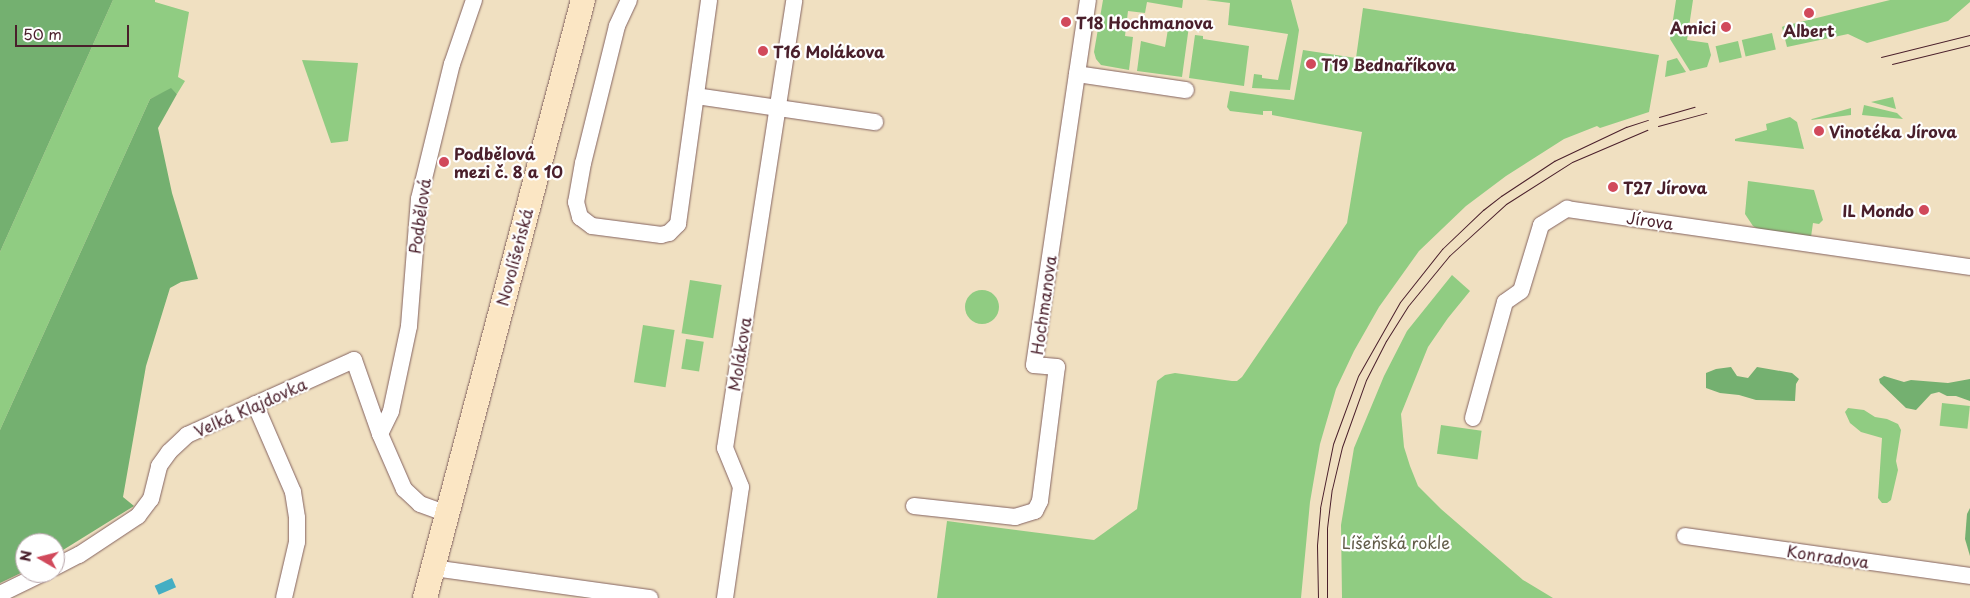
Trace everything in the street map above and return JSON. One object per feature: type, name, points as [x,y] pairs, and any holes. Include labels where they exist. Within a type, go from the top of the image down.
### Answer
[{"type":"street","name":"Podbělová","points":[[380,434],[390,412],[409,326],[419,199],[452,64],[474,0]]},
{"type":"street","name":"Novolíšeňská","points":[[425,598],[583,0]]},
{"type":"street","points":[[629,0],[617,26],[577,192],[577,210],[584,222],[592,226],[650,234],[669,233],[678,224],[709,0]]},
{"type":"street","name":"Molákova","points":[[724,598],[741,487],[725,448],[794,0]]},
{"type":"street","name":"Hochmanova","points":[[914,506],[1015,517],[1035,511],[1040,501],[1057,368],[1034,365],[1088,0]]},
{"type":"street","points":[[1077,74],[1186,90]]},
{"type":"street","points":[[696,96],[875,122]]},
{"type":"street","name":"Jírova","points":[[1473,418],[1505,302],[1521,292],[1541,225],[1567,209],[1970,268]]},
{"type":"street","name":"Velká Klajdovka","points":[[65,562],[79,555],[138,516],[151,499],[159,466],[178,442],[187,435],[354,360],[380,434]]},
{"type":"street","points":[[255,404],[293,492],[298,518],[297,542],[284,598]]},
{"type":"street","points":[[380,434],[404,488],[420,504],[448,514]]},
{"type":"street","name":"Konradova","points":[[1685,536],[1970,576]]},
{"type":"street","points":[[433,568],[542,591],[650,598]]},
{"type":"street","points":[[0,594],[23,583]]},
{"type":"green space","points":[[0,0],[113,0],[0,252]]},
{"type":"green space","points":[[113,0],[155,0],[155,2],[189,12],[178,77],[185,81],[177,94],[171,89],[150,99],[0,430],[0,252]]},
{"type":"green space","points":[[1103,0],[1183,0],[1182,8],[1147,2],[1145,13],[1128,11],[1125,36],[1133,37],[1129,70],[1101,65],[1096,59],[1094,52]]},
{"type":"green space","points":[[1206,0],[1291,0],[1299,30],[1290,90],[1252,88],[1254,74],[1262,75],[1262,78],[1278,80],[1288,34],[1228,25],[1230,3]]},
{"type":"green space","points":[[1676,0],[1693,0],[1687,40],[1708,43],[1711,55],[1707,67],[1690,71],[1670,39]]},
{"type":"green space","points":[[1890,0],[1970,0],[1970,2],[1948,21],[1867,43],[1848,34],[1787,47],[1782,27],[1784,26]]},
{"type":"green space","points":[[1363,8],[1659,55],[1649,112],[1600,128],[1597,126],[1564,139],[1506,176],[1466,206],[1419,251],[1379,307],[1354,351],[1336,389],[1320,444],[1310,502],[1301,598],[937,598],[947,521],[1094,540],[1137,509],[1157,381],[1165,375],[1175,373],[1232,381],[1237,381],[1242,377],[1347,223],[1362,132],[1272,115],[1272,111],[1263,111],[1263,115],[1230,111],[1227,107],[1230,91],[1294,100],[1303,50],[1356,58]]},
{"type":"green space","points":[[1169,23],[1189,26],[1182,77],[1137,71],[1141,41],[1165,47]]},
{"type":"green space","points":[[1772,33],[1776,50],[1746,57],[1742,40]]},
{"type":"green space","points":[[1195,35],[1203,36],[1203,39],[1249,46],[1244,86],[1189,78]]},
{"type":"green space","points":[[1738,41],[1742,58],[1719,63],[1716,46]]},
{"type":"green space","points":[[1677,58],[1686,72],[1665,77],[1667,61]]},
{"type":"green space","points":[[302,60],[358,63],[348,141],[331,143]]},
{"type":"green space","points":[[171,88],[177,94],[158,128],[172,193],[198,279],[181,282],[170,288],[146,366],[123,497],[134,506],[65,549],[65,533],[15,533],[15,576],[0,583],[0,430],[150,99]]},
{"type":"green space","points":[[1893,97],[1896,109],[1871,102]]},
{"type":"green space","points":[[1864,105],[1897,113],[1903,119],[1862,115]]},
{"type":"green space","points":[[1851,108],[1851,115],[1811,120],[1812,119]]},
{"type":"green space","points":[[1790,117],[1797,122],[1804,149],[1735,141],[1735,139],[1767,130],[1766,124]]},
{"type":"green space","points":[[1748,181],[1814,190],[1823,220],[1819,224],[1813,223],[1811,237],[1758,229],[1753,226],[1745,214]]},
{"type":"green space","name":"Líšeňská rokle","points":[[1452,275],[1470,291],[1428,347],[1401,414],[1404,447],[1418,486],[1441,509],[1523,580],[1553,598],[1342,598],[1341,525],[1354,448],[1384,376],[1407,331]]},
{"type":"green space","points":[[690,280],[722,285],[713,338],[682,333]]},
{"type":"green space","points":[[982,290],[994,295],[999,307],[994,319],[982,324],[970,319],[965,307],[970,295]]},
{"type":"green space","points":[[643,325],[675,330],[666,387],[634,382]]},
{"type":"green space","points":[[686,339],[704,342],[699,371],[681,369]]},
{"type":"green space","points":[[1731,367],[1737,376],[1748,378],[1757,367],[1792,373],[1799,379],[1796,384],[1795,401],[1756,400],[1739,395],[1720,393],[1706,388],[1706,373],[1716,369]]},
{"type":"green space","points":[[1884,376],[1904,382],[1911,380],[1948,383],[1970,379],[1970,401],[1956,396],[1947,396],[1939,392],[1931,394],[1916,410],[1906,408],[1880,383],[1879,379]]},
{"type":"green space","points":[[1942,403],[1970,406],[1967,429],[1940,426]]},
{"type":"green space","points":[[1848,408],[1864,410],[1875,417],[1887,419],[1898,424],[1901,430],[1896,461],[1898,470],[1891,500],[1887,503],[1882,503],[1878,498],[1882,438],[1861,432],[1850,423],[1845,412]]},
{"type":"green space","points":[[1441,425],[1482,431],[1478,459],[1437,454]]},
{"type":"green space","points":[[1970,508],[1970,556],[1965,539],[1967,514]]},
{"type":"water","points":[[172,578],[176,587],[159,595],[155,586]]},
{"type":"tram line","points":[[1881,57],[1970,35]]},
{"type":"tram line","points":[[1892,64],[1970,45]]},
{"type":"tram line","points":[[1659,117],[1695,107]]},
{"type":"tram line","points":[[1658,126],[1706,113]]},
{"type":"tram line","points":[[1318,598],[1317,545],[1320,508],[1333,444],[1358,376],[1400,302],[1442,249],[1483,210],[1501,196],[1554,161],[1626,127],[1648,120]]},
{"type":"tram line","points":[[1327,598],[1327,528],[1332,489],[1342,447],[1366,380],[1386,341],[1408,306],[1449,256],[1506,204],[1572,162],[1647,130]]},
{"type":"place","name":"Albert","points":[[1809,13]]},
{"type":"place","name":"T18 Hochmanova","points":[[1066,22]]},
{"type":"place","name":"Amici","points":[[1726,27]]},
{"type":"place","name":"T16 Molákova","points":[[763,51]]},
{"type":"place","name":"T19 Bednaříkova","points":[[1311,64]]},
{"type":"place","name":"Vinotéka Jírova","points":[[1819,131]]},
{"type":"place","name":"Podbělová mezi č. 8 a 10","points":[[444,162]]},
{"type":"place","name":"T27 Jírova","points":[[1613,187]]},
{"type":"place","name":"IL Mondo","points":[[1924,210]]}]
